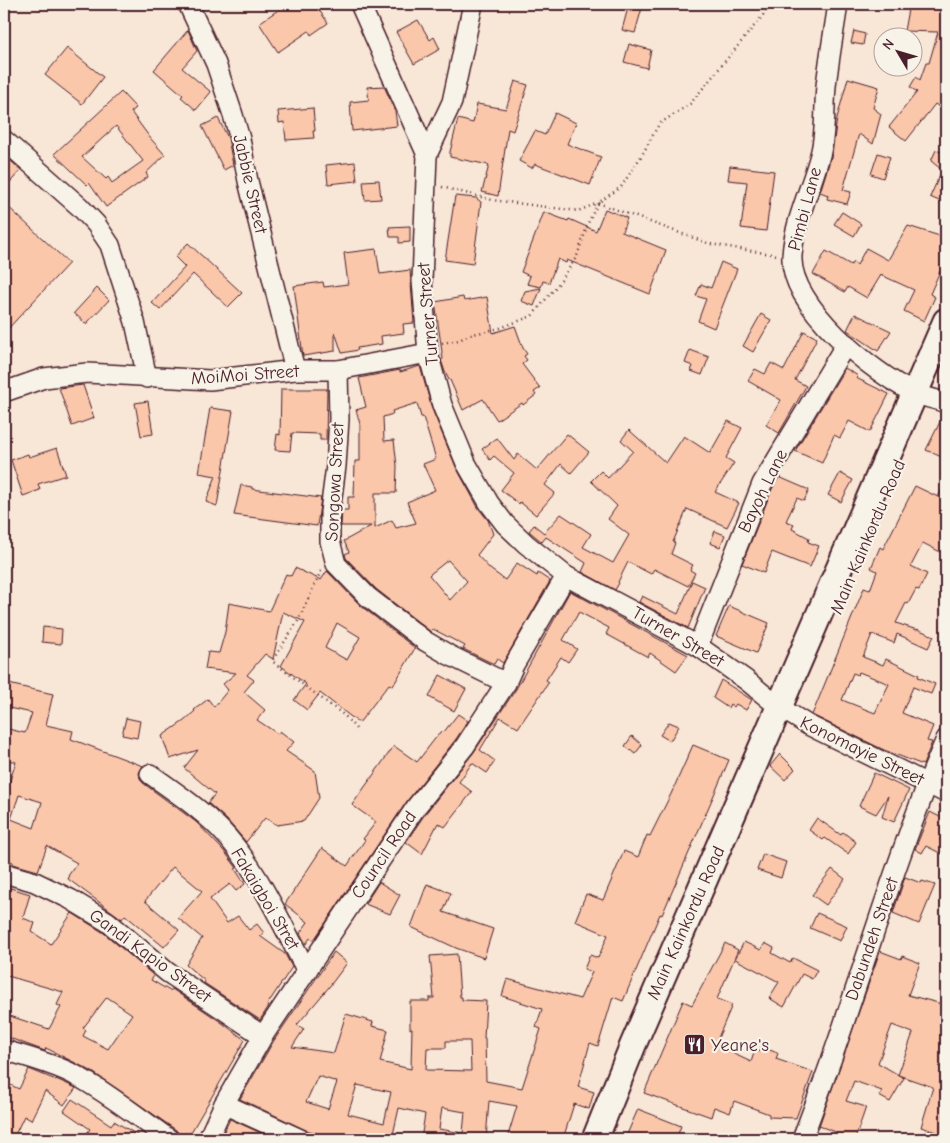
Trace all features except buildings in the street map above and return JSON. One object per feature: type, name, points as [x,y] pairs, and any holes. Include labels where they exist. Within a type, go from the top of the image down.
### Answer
[{"type":"main road","points":[[930,398],[946,321]]},
{"type":"main road","name":"Main Kainkordu Road","points":[[595,1139],[633,1045],[930,398],[946,358]]},
{"type":"main road","points":[[607,1139],[785,711]]},
{"type":"street","name":"Jabbie Street","points":[[188,4],[216,64],[240,139],[248,181],[295,370]]},
{"type":"street","points":[[360,4],[427,155]]},
{"type":"street","name":"Turner Street","points":[[473,4],[452,102],[427,155],[422,281],[428,349],[442,405],[466,463],[489,503],[506,524],[526,544],[566,576],[698,646],[785,711]]},
{"type":"street","name":"Pimbi Lane","points":[[838,4],[826,85],[821,150],[799,220],[792,257],[796,282],[813,310],[846,344],[881,372],[930,398]]},
{"type":"street","points":[[4,140],[80,207],[96,224],[110,245],[134,322],[148,378]]},
{"type":"street","name":"Bayoh Lane","points":[[698,646],[762,484],[846,344]]},
{"type":"street","name":"MoiMoi Street","points":[[4,392],[44,378],[87,373],[148,378],[210,380],[295,370],[338,370],[428,349]]},
{"type":"street","name":"Songowa Street","points":[[338,370],[336,466],[330,512],[330,541],[336,564],[368,597],[425,641],[449,655],[506,682]]},
{"type":"street","name":"Council Road","points":[[208,1139],[224,1104],[263,1036],[416,806],[461,752],[506,682],[566,576]]},
{"type":"street","name":"Konomayie Street","points":[[785,711],[827,736],[946,793]]},
{"type":"street","name":"Dabundeh Street","points":[[802,1139],[927,783],[946,739]]},
{"type":"street","name":"Fakaigboi Stret","points":[[150,774],[198,809],[220,828],[236,847],[261,885],[307,971]]},
{"type":"street","name":"Gandi Kapio Street","points":[[4,873],[35,882],[70,899],[108,922],[167,972],[263,1036]]},
{"type":"street","points":[[4,1050],[42,1061],[73,1074],[169,1139]]},
{"type":"street","points":[[224,1104],[300,1139]]},
{"type":"path","points":[[426,183],[492,200],[578,211],[598,203],[621,187],[659,124],[690,104],[768,8],[775,4]]},
{"type":"path","points":[[598,203],[710,244],[756,253],[792,257]]},
{"type":"path","points":[[428,349],[459,340],[469,335],[500,328],[532,316],[560,282],[577,256],[589,220],[598,203]]},
{"type":"path","points":[[336,564],[321,570],[298,621],[272,661],[345,716],[357,730]]},
{"type":"place","name":"Yeane's","points":[[695,1045]]}]
